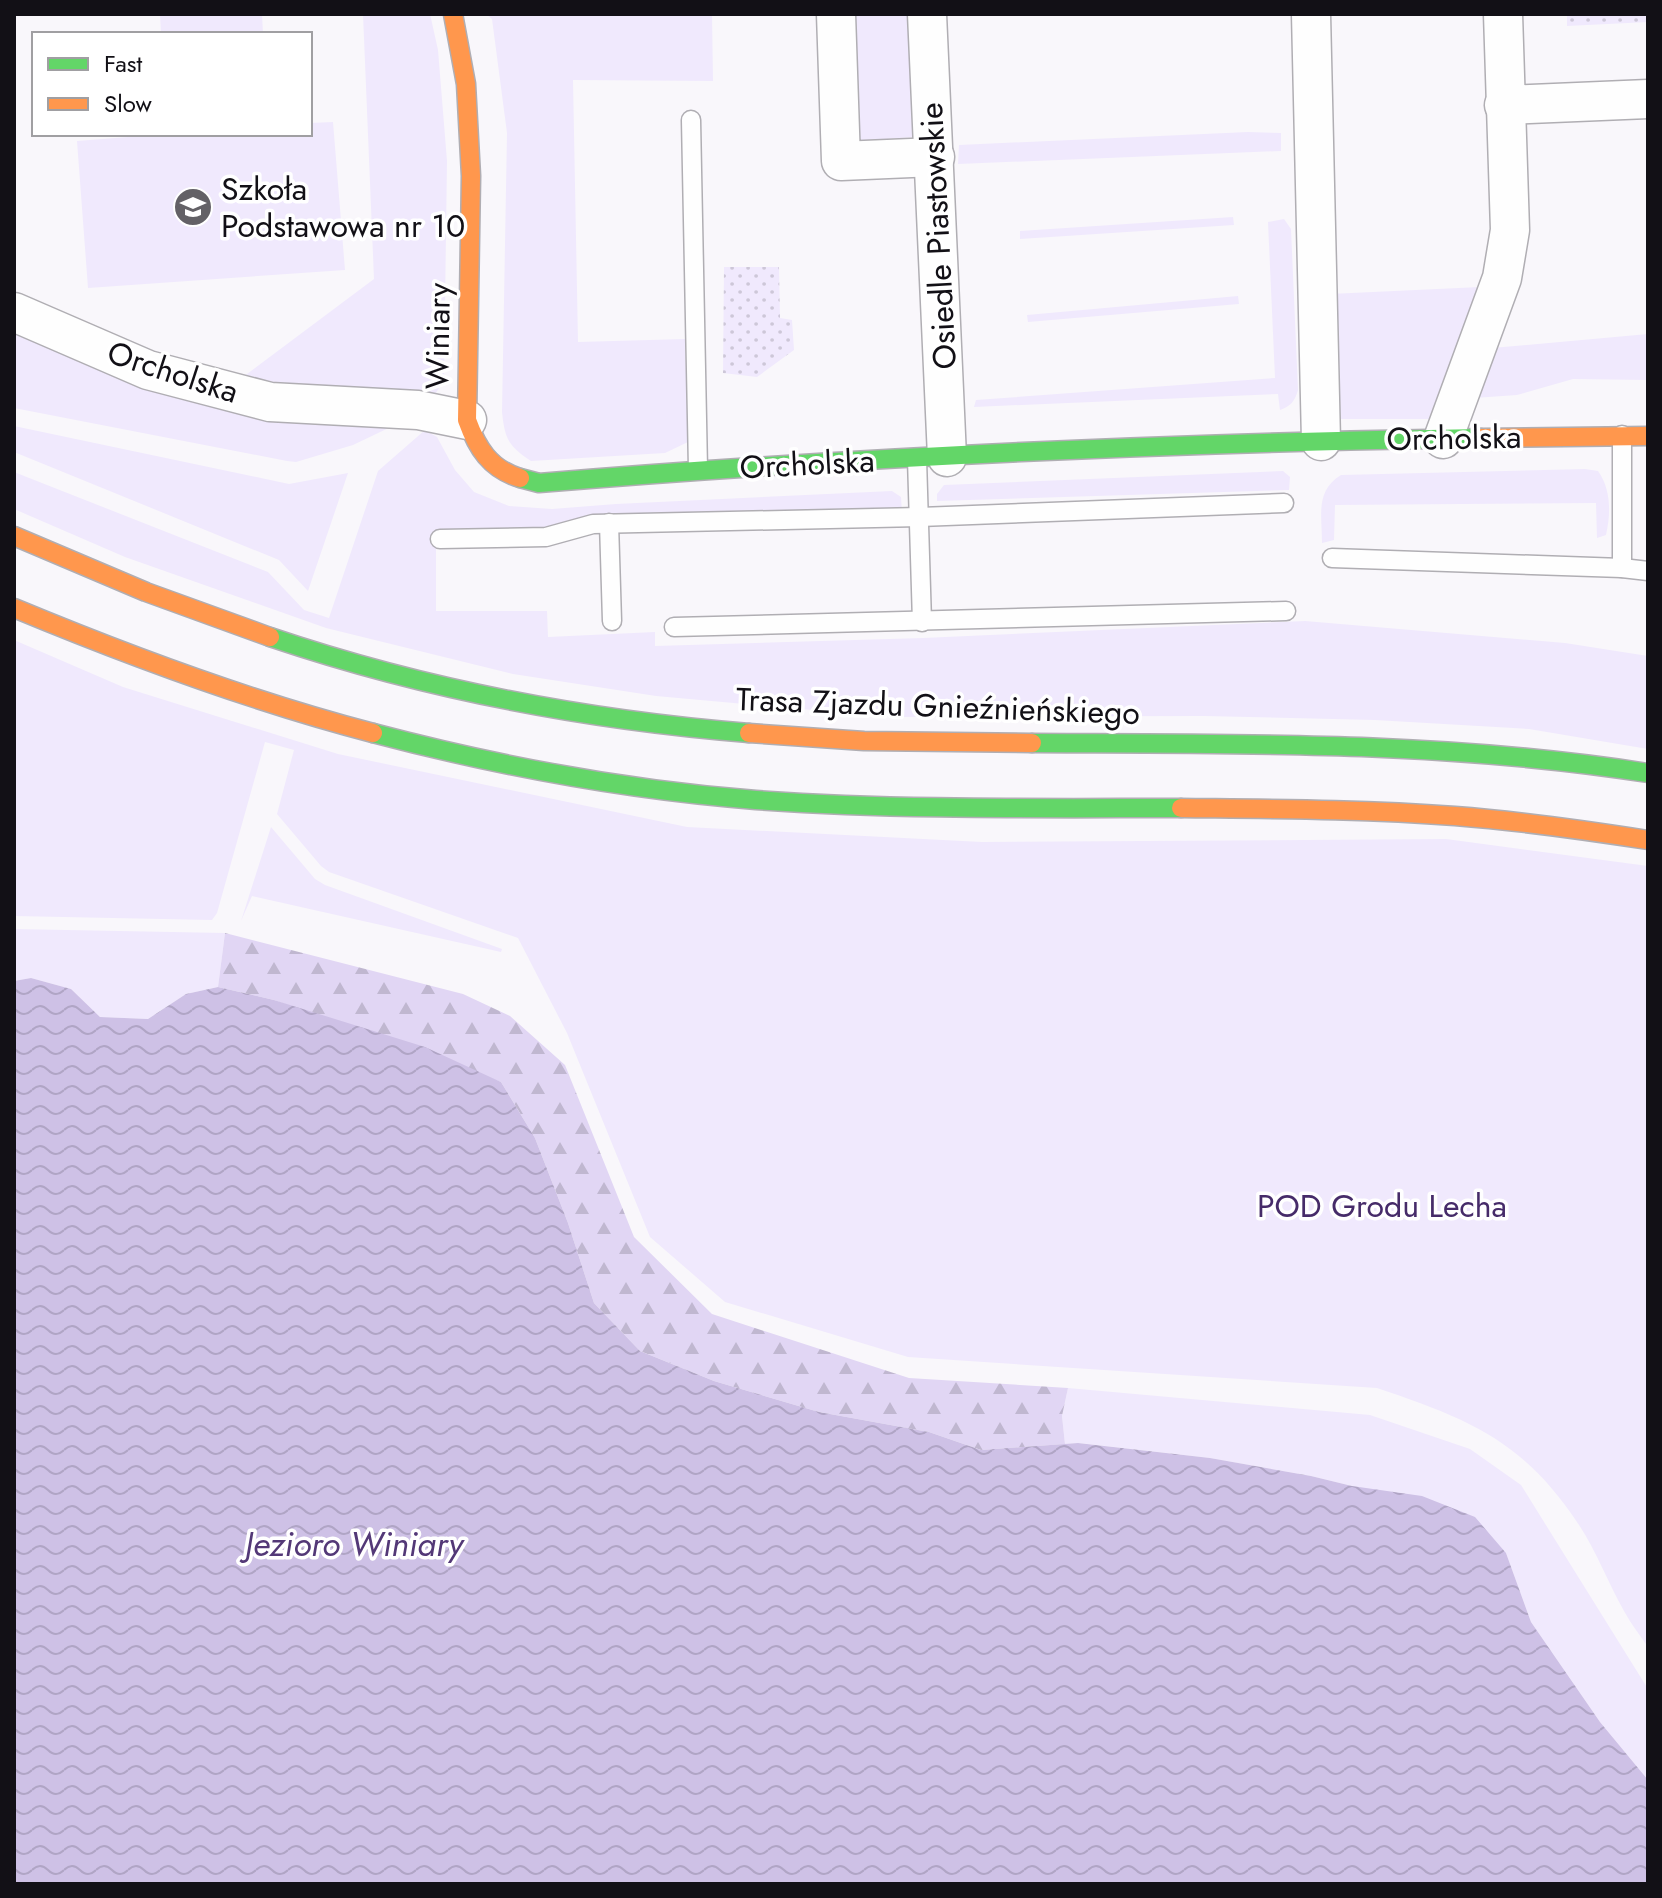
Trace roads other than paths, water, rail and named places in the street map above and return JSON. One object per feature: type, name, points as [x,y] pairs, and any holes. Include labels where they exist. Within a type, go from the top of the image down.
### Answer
[{"type":"main road","name":"Winiary","points":[[453,14],[466,84],[471,176],[467,420]]},
{"type":"main road","name":"Orcholska","points":[[467,420],[476,446],[495,467],[517,478],[539,483],[698,470],[1321,441],[1648,436]]},
{"type":"main road","name":"Trasa Zjazdu Gnieźnieńskiego","points":[[14,536],[151,594],[325,654],[463,690],[561,709],[678,726],[864,741],[1311,743],[1444,749],[1648,773]]},
{"type":"main road","points":[[14,608],[155,666],[349,729],[555,775],[696,795],[876,807],[1264,808],[1417,813],[1507,820],[1648,840]]},
{"type":"street","points":[[836,14],[841,161],[935,157]]},
{"type":"street","name":"Osiedle Piastowskie","points":[[927,14],[935,157],[932,458]]},
{"type":"street","points":[[1320,14],[1321,441]]},
{"type":"street","points":[[1443,439],[1502,278],[1510,230],[1503,14]]},
{"type":"street","points":[[1504,105],[1648,99]]},
{"type":"street","name":"Orcholska","points":[[14,312],[148,370],[270,402],[418,410],[467,420]]},
{"type":"lane","points":[[691,120],[698,470]]},
{"type":"lane","points":[[1622,435],[1622,568]]},
{"type":"lane","points":[[922,622],[920,517],[932,458]]},
{"type":"lane","points":[[440,539],[546,537],[593,524],[609,523],[920,517],[1284,503]]},
{"type":"lane","points":[[609,523],[612,621]]},
{"type":"lane","points":[[1332,558],[1648,571]]},
{"type":"lane","points":[[674,627],[1286,611]]},
{"type":"water","name":"Jezioro Winiary","points":[[31,978],[71,989],[100,1017],[148,1019],[186,994],[218,987],[274,1000],[425,1047],[501,1082],[535,1138],[568,1223],[594,1303],[640,1351],[714,1381],[819,1412],[929,1432],[981,1450],[1078,1443],[1210,1458],[1352,1486],[1422,1496],[1475,1517],[1506,1553],[1531,1622],[1600,1722],[1648,1780],[1648,1884],[14,1884],[14,981]]},
{"type":"place","name":"Szkoła Podstawowa nr 10","points":[[193,207]]},
{"type":"park label","name":"POD Grodu Lecha","points":[[1382,1206]]}]
